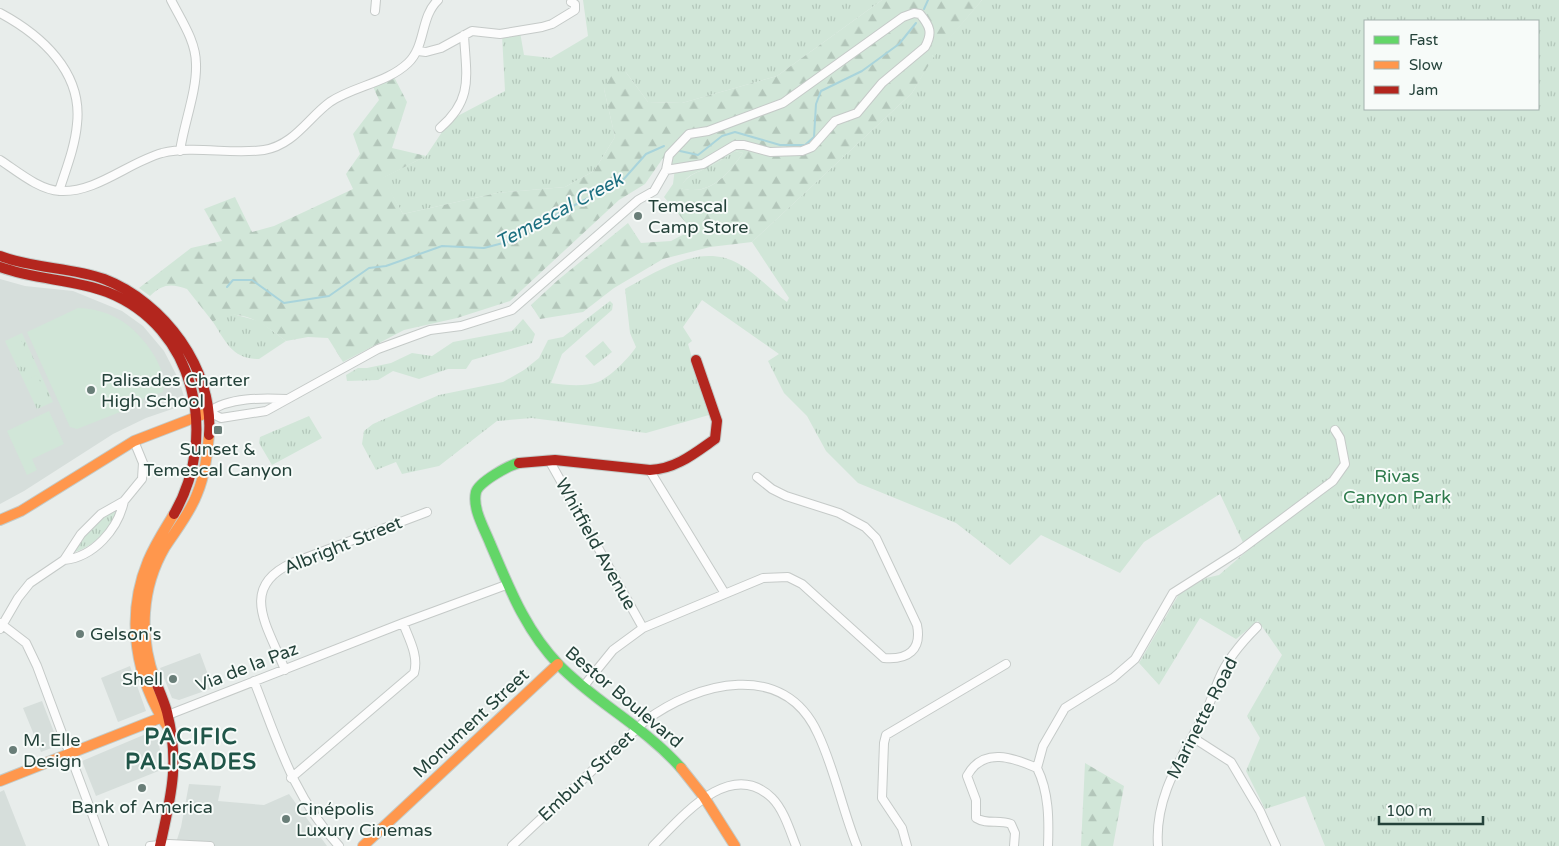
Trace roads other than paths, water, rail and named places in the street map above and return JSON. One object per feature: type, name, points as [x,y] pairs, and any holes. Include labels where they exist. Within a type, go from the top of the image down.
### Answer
[{"type":"main road","points":[[0,256],[28,265],[83,273],[106,280],[138,296],[165,320],[188,350],[200,377],[209,412],[210,441],[204,474],[190,509],[160,556],[147,599],[144,627],[146,651],[164,716]]},
{"type":"main road","points":[[0,267],[27,274],[80,283],[123,300],[144,316],[167,339],[188,374],[198,416],[196,461],[177,512],[148,560],[142,577],[137,605],[135,635],[140,665],[164,716],[174,749],[174,767],[160,845]]},
{"type":"main road","name":"Bestor Boulevard","points":[[696,360],[717,421],[715,439],[667,468],[650,470],[549,460],[514,465],[485,483],[475,494],[476,502],[506,586],[528,626],[558,664],[583,687],[638,727],[675,762],[705,798],[735,846]]},
{"type":"main road","points":[[0,520],[20,511],[134,441],[209,412]]},
{"type":"main road","name":"Monument Street","points":[[363,846],[558,664]]},
{"type":"main road","name":"Via de la Paz","points":[[0,780],[164,716]]},
{"type":"street","points":[[171,0],[187,31],[196,63],[196,76],[180,151]]},
{"type":"street","points":[[375,11],[376,0]]},
{"type":"street","points":[[0,160],[33,180],[60,191],[77,190],[152,156],[180,151],[242,151],[276,147],[299,132],[330,102],[396,72],[418,51],[427,17],[432,5],[438,0]]},
{"type":"street","points":[[418,51],[426,52],[441,48],[472,31],[511,33],[552,24],[575,10],[575,4],[571,2]]},
{"type":"street","points":[[0,13],[32,33],[46,45],[57,57],[72,86],[78,109],[75,140],[60,191]]},
{"type":"street","points":[[287,399],[266,398],[218,405],[209,412],[221,418],[266,411],[378,349],[430,330],[461,326],[512,310],[638,200],[654,191],[666,170],[669,155],[689,134],[708,131],[783,103],[903,17],[914,13],[920,14],[928,24],[931,34],[925,47],[882,83],[857,113],[835,121],[812,147],[802,151],[770,152],[744,145],[735,145],[703,164],[666,170]]},
{"type":"street","points":[[440,128],[452,118],[467,89],[464,35]]},
{"type":"street","points":[[1037,768],[1043,746],[1065,708],[1113,678],[1135,659],[1173,594],[1180,587],[1239,551],[1333,481],[1345,464],[1340,438],[1335,430]]},
{"type":"street","points":[[64,560],[87,527],[101,514],[124,501],[142,479],[144,472],[143,463],[134,441]]},
{"type":"street","name":"Whitfield Avenue","points":[[549,460],[643,628]]},
{"type":"street","points":[[650,470],[724,592]]},
{"type":"street","points":[[583,687],[613,650],[643,628],[724,592],[763,578],[788,577],[802,584],[815,593],[884,658],[896,659],[906,657],[915,649],[919,637],[917,626],[876,538],[850,518],[786,496],[772,489],[757,477]]},
{"type":"street","points":[[104,846],[37,666],[26,643],[1,626],[18,598],[30,583],[64,560],[79,556],[104,539],[121,517],[124,501]]},
{"type":"street","name":"Albright Street","points":[[284,670],[262,610],[260,596],[266,579],[280,568],[292,563],[427,512]]},
{"type":"street","name":"Via de la Paz","points":[[164,716],[403,623],[506,586]]},
{"type":"street","points":[[291,778],[414,673],[416,665],[415,655],[403,623]]},
{"type":"street","name":"Marinette Road","points":[[1158,846],[1160,815],[1166,789],[1174,767],[1208,706],[1219,677],[1235,652],[1257,627]]},
{"type":"street","points":[[907,846],[902,828],[882,798],[886,735],[1006,664]]},
{"type":"street","points":[[254,681],[291,778],[316,819],[339,846]]},
{"type":"street","name":"Embury Street","points":[[512,846],[638,727],[662,709],[685,696],[717,686],[734,684],[762,686],[784,694],[802,710],[818,733],[857,846]]},
{"type":"street","points":[[1192,737],[1231,762],[1260,811],[1276,846]]},
{"type":"street","points":[[1014,846],[1015,833],[1011,824],[1004,821],[983,823],[976,818],[976,800],[967,776],[977,764],[997,756],[1009,756],[1037,768],[1044,781],[1047,800],[1048,846]]},
{"type":"street","points":[[652,846],[705,798],[723,787],[736,784],[748,784],[760,789],[773,799],[796,846]]},
{"type":"street","points":[[150,846],[210,846]]},
{"type":"waterway","name":"Temescal Creek","points":[[924,9],[928,0]]},
{"type":"waterway","name":"Temescal Creek","points":[[680,151],[698,155],[722,136],[735,132],[780,145],[805,145],[814,137],[816,104],[821,91],[862,71],[899,44],[916,23]]},
{"type":"waterway","name":"Temescal Creek","points":[[227,287],[233,280],[252,280],[284,303],[329,296],[369,268],[386,266],[442,246],[484,248],[507,242],[522,229],[544,221],[623,180],[646,154],[664,146]]},
{"type":"place","name":"Temescal Camp Store","points":[[638,216]]},
{"type":"place","name":"Palisades Charter High School","points":[[91,390]]},
{"type":"place","name":"Sunset & Temescal Canyon","points":[[218,430]]},
{"type":"place","name":"Gelson's","points":[[80,634]]},
{"type":"place","name":"Shell","points":[[173,679]]},
{"type":"place","name":"M. Elle Design","points":[[13,750]]},
{"type":"place","name":"Bank of America","points":[[142,788]]},
{"type":"place","name":"Cinépolis Luxury Cinemas","points":[[286,819]]},
{"type":"district","name":"PACIFIC PALISADES","points":[[191,748]]},
{"type":"park label","name":"Rivas Canyon Park","points":[[1397,486]]}]
